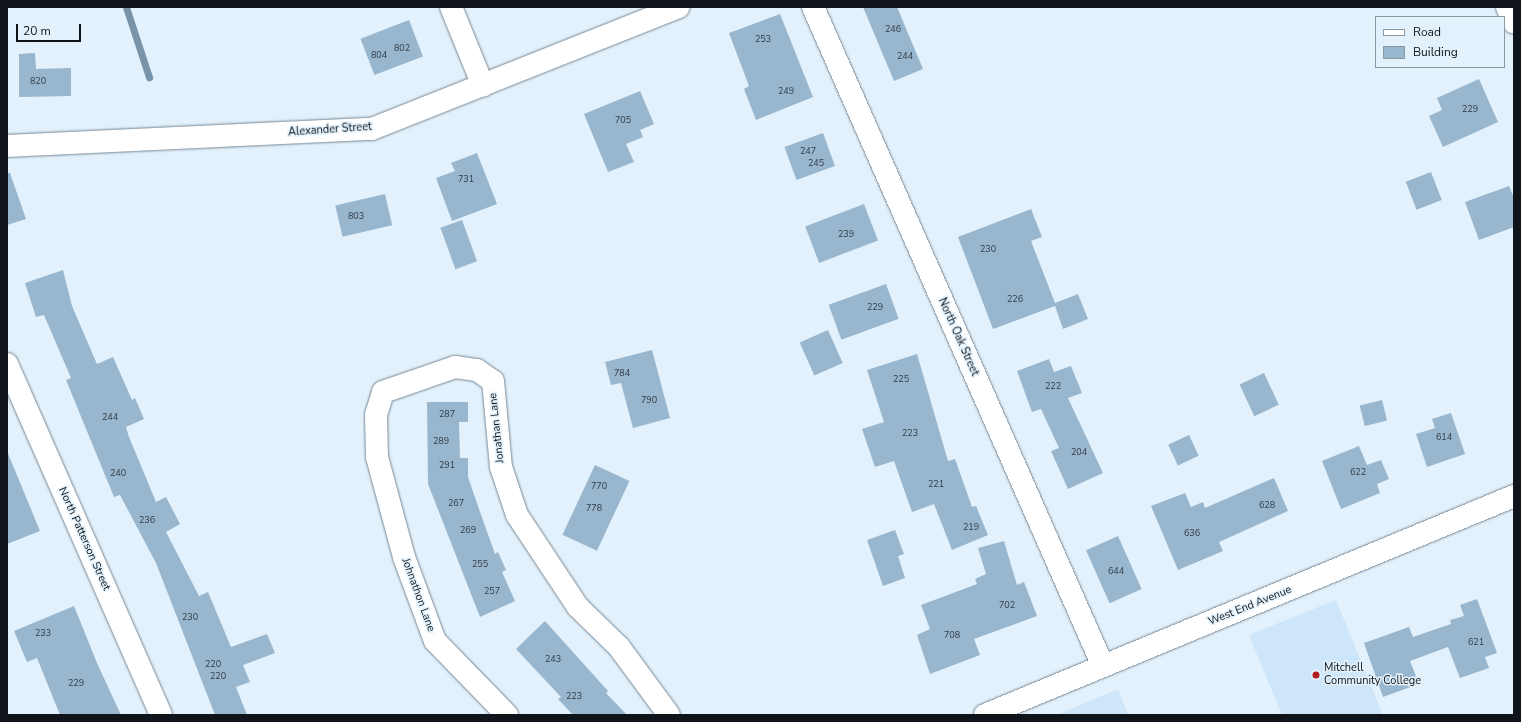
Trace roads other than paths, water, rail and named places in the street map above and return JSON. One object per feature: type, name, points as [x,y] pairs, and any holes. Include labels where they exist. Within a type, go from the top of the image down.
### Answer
[{"type":"street","points":[[451,7],[483,86]]},
{"type":"street","name":"Alexander Street","points":[[7,146],[372,129],[679,7]]},
{"type":"street","name":"North Oak Street","points":[[813,7],[1103,666]]},
{"type":"street","points":[[1507,7],[1514,24]]},
{"type":"street","name":"North Patterson Street","points":[[7,364],[161,715]]},
{"type":"street","name":"Jonathan Lane","points":[[388,495],[377,457],[376,414],[383,392],[455,367],[477,370],[492,381],[501,467],[517,515],[578,607],[619,647],[669,715]]},
{"type":"street","name":"Johnathon Lane","points":[[388,495],[404,557],[435,641],[507,715]]},
{"type":"street","name":"West End Avenue","points":[[985,715],[1514,496]]},
{"type":"waterway","points":[[126,7],[149,77]]},
{"type":"place","name":"Mitchell Community College","points":[[1316,675]]}]
